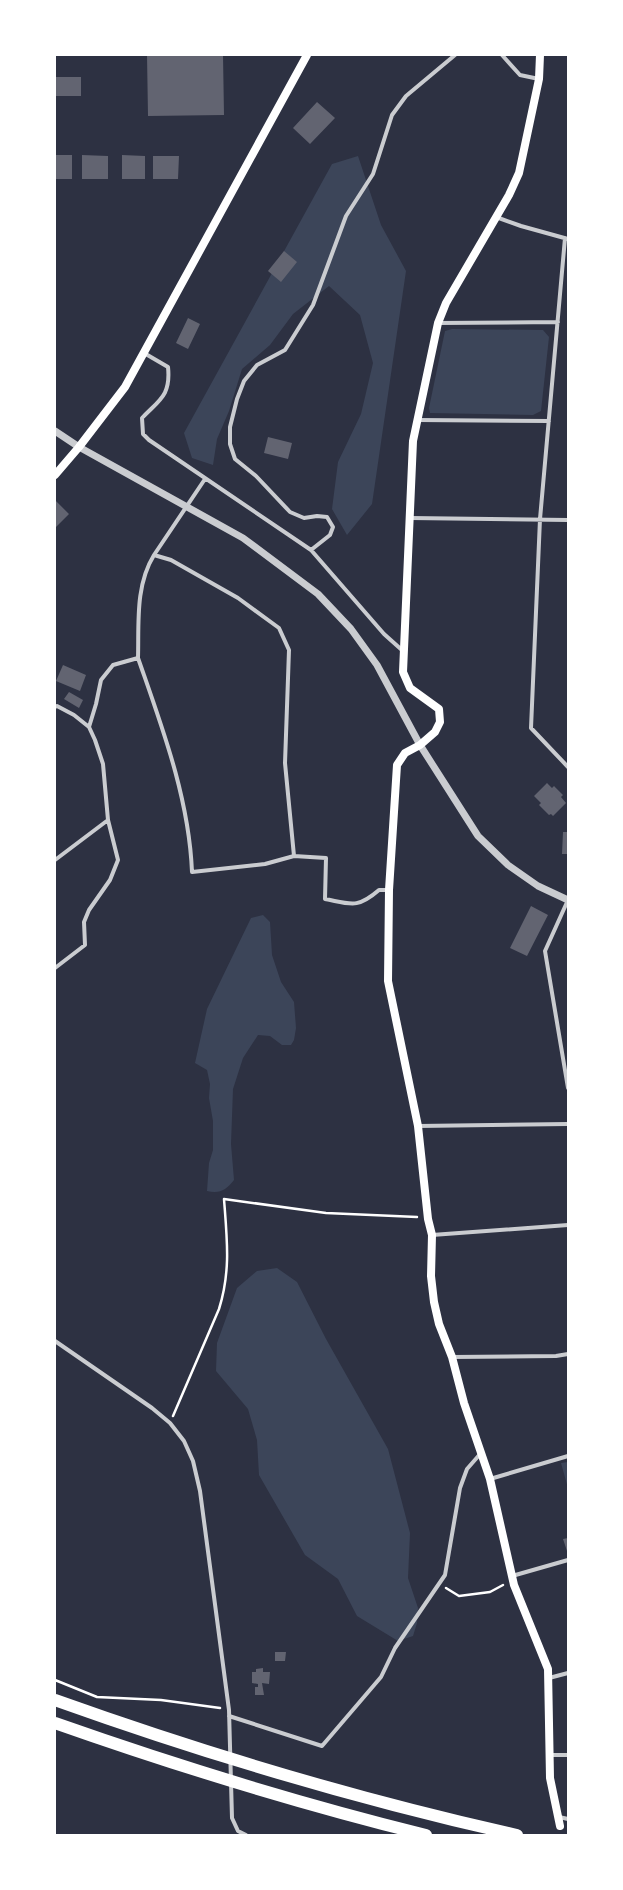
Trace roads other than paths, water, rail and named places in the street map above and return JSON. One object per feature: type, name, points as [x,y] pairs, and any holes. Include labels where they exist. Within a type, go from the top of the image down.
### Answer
[{"type":"highway","points":[[55,1700],[203,1750],[304,1780],[400,1807],[517,1835]]},
{"type":"highway","points":[[55,1723],[213,1776],[426,1835]]},
{"type":"main road","points":[[55,475],[79,448],[125,387],[307,55]]},
{"type":"main road","points":[[540,55],[539,78],[519,173],[496,217],[446,303],[438,322],[413,441],[403,672],[410,688],[439,709],[440,722],[436,732],[420,745],[405,753],[397,765],[389,890],[388,981],[418,1126],[428,1219],[432,1235],[431,1276],[434,1302],[439,1324],[452,1357],[464,1404],[490,1478],[514,1585],[548,1669],[550,1778],[560,1826]]},
{"type":"street","points":[[311,550],[330,535],[333,527],[327,517],[317,516],[304,518],[290,512],[256,476],[235,459],[230,444],[230,427],[237,399],[244,381],[257,365],[285,350],[313,305],[346,216],[373,174],[392,115],[406,96],[455,55]]},
{"type":"street","points":[[502,55],[520,75],[539,78]]},
{"type":"street","points":[[496,217],[566,239],[540,519],[531,728],[568,767]]},
{"type":"street","points":[[438,322],[558,322]]},
{"type":"street","points":[[144,353],[168,367],[170,381],[166,391],[156,406],[142,418],[143,434],[149,440],[205,479],[311,550],[384,634],[403,651]]},
{"type":"street","points":[[418,420],[549,421]]},
{"type":"street","points":[[55,431],[79,448],[243,538],[318,594],[351,629],[377,666],[420,745],[478,836],[508,865],[538,886],[568,900],[545,952],[568,1088]]},
{"type":"street","points":[[205,479],[154,556],[143,578],[139,614],[138,658],[157,712],[173,766],[191,846],[192,872],[265,864],[294,856],[326,858],[325,899],[356,905],[368,899],[379,890],[389,890]]},
{"type":"street","points":[[410,518],[568,520]]},
{"type":"street","points":[[154,556],[171,560],[224,590],[279,628],[289,650],[286,763],[294,856]]},
{"type":"street","points":[[89,727],[101,680],[113,665],[138,658]]},
{"type":"street","points":[[55,706],[74,715],[89,727],[103,764],[108,820],[118,860],[110,880],[89,910],[84,922],[85,944],[55,968]]},
{"type":"street","points":[[55,860],[108,820]]},
{"type":"street","points":[[418,1126],[568,1124]]},
{"type":"street","points":[[432,1235],[568,1224]]},
{"type":"street","points":[[55,1341],[152,1408],[170,1423],[184,1441],[193,1461],[200,1491],[229,1710],[232,1818],[238,1831],[246,1835]]},
{"type":"street","points":[[452,1357],[556,1356],[568,1354]]},
{"type":"street","points":[[229,1716],[322,1746],[381,1677],[395,1648],[445,1575],[460,1488],[468,1469],[481,1452]]},
{"type":"street","points":[[490,1478],[568,1456]]},
{"type":"street","points":[[512,1576],[568,1560]]},
{"type":"street","points":[[548,1678],[568,1673]]},
{"type":"street","points":[[550,1755],[568,1755]]},
{"type":"street","points":[[558,1817],[568,1819]]}]
